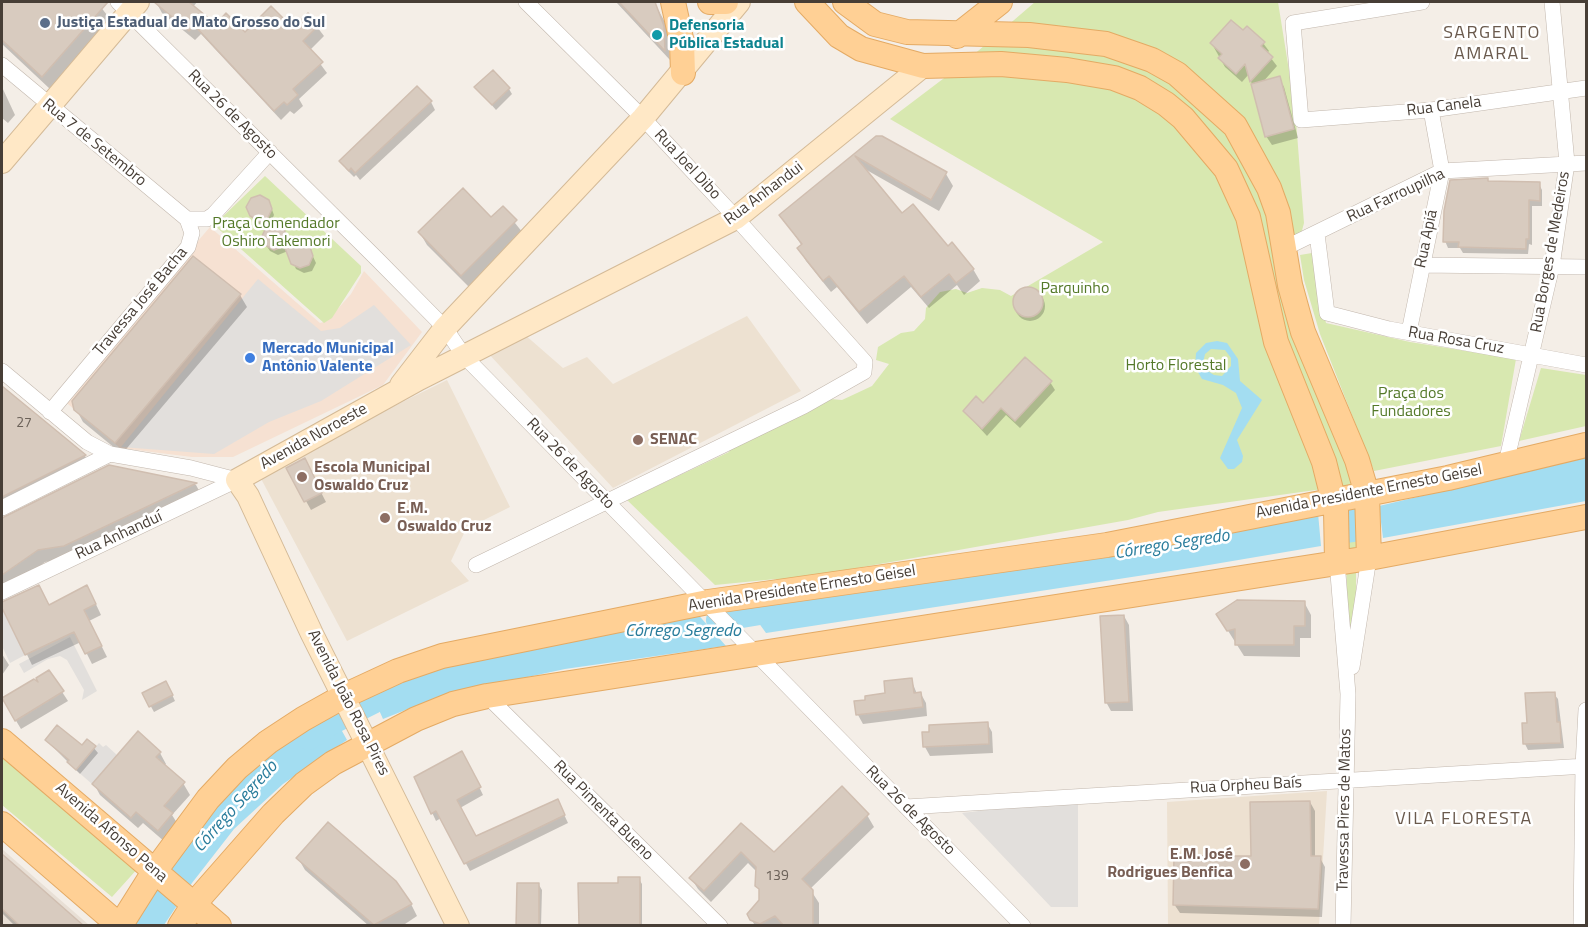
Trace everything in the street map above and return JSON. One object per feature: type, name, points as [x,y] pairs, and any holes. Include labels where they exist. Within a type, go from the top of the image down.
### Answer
[{"type":"main road","points":[[673,2],[682,43],[683,73]]},
{"type":"main road","points":[[710,2],[726,2]]},
{"type":"main road","points":[[807,2],[839,36],[861,49],[923,66],[1001,64],[1067,70],[1114,78],[1140,88],[1183,118],[1226,169],[1248,217],[1276,342],[1324,462],[1335,504],[1337,553]]},
{"type":"main road","points":[[845,2],[874,24],[907,32],[1029,35],[1106,44],[1152,60],[1178,74],[1235,126],[1269,188],[1278,213],[1283,249],[1303,332],[1357,460],[1367,500],[1369,549]]},
{"type":"main road","name":"Rua Anhandui","points":[[923,66],[1000,2]]},
{"type":"main road","name":"Avenida Presidente Ernesto Geisel","points":[[120,926],[158,875],[208,799],[237,768],[268,742],[398,670],[442,656],[711,606],[1107,545],[1367,500],[1506,463],[1587,445]]},
{"type":"main road","points":[[180,926],[189,900],[304,784],[366,738],[453,704],[748,648],[1337,553],[1587,518]]},
{"type":"main road","name":"Avenida Afonso Pena","points":[[2,741],[219,926]]},
{"type":"main road","points":[[2,824],[120,926]]},
{"type":"street","name":"Rua Joel Dibo","points":[[526,2],[643,118],[865,363],[864,372],[830,393],[607,502]]},
{"type":"street","name":"Avenida Noroeste","points":[[393,394],[444,328],[643,118],[683,73],[739,2]]},
{"type":"street","name":"Rua Canela","points":[[1422,2],[1293,23],[1301,120],[1431,110],[1587,88]]},
{"type":"street","name":"Rua Borges de Medeiros","points":[[1506,463],[1552,266],[1568,163],[1552,2]]},
{"type":"street","points":[[2,162],[49,107],[128,5]]},
{"type":"street","name":"Rua 26 de Agosto","points":[[128,5],[444,328],[464,356],[1023,926]]},
{"type":"street","name":"Rua 7 de Setembro","points":[[2,65],[49,107],[187,219]]},
{"type":"street","name":"Rua Anhandui","points":[[464,356],[736,218],[923,66]]},
{"type":"street","name":"Rua Apiá","points":[[1409,332],[1420,265],[1442,171],[1431,110]]},
{"type":"street","points":[[187,219],[207,219],[213,215],[270,152]]},
{"type":"street","name":"Rua Farroupilha","points":[[1283,249],[1442,171],[1587,163]]},
{"type":"street","name":"Travessa José Bacha","points":[[50,412],[188,247],[192,233],[187,219]]},
{"type":"street","name":"Rua Rosa Cruz","points":[[1317,234],[1327,313],[1409,332],[1587,365]]},
{"type":"street","points":[[1420,265],[1587,267]]},
{"type":"street","name":"Avenida Noroeste","points":[[237,480],[464,356]]},
{"type":"street","points":[[2,371],[87,442],[110,454],[191,468],[237,480]]},
{"type":"street","points":[[2,508],[110,454]]},
{"type":"street","name":"Rua Anhanduí","points":[[2,592],[237,480]]},
{"type":"street","name":"Avenida João Rosa Pires","points":[[237,480],[248,496],[458,926]]},
{"type":"street","points":[[476,565],[607,502]]},
{"type":"street","name":"Travessa Pires de Matos","points":[[1343,926],[1348,694],[1369,549]]},
{"type":"street","name":"Travessa Pires de Matos","points":[[1337,553],[1348,694]]},
{"type":"street","name":"Rua Pimenta Bueno","points":[[487,696],[720,926]]},
{"type":"street","points":[[1581,926],[1587,710]]},
{"type":"street","name":"Rua Orpheu Baís","points":[[906,807],[1585,766]]},
{"type":"shaded area","name":"Mercado Municipal Antônio Valente","points":[[210,227],[320,323],[327,321],[351,294],[364,271],[422,332],[383,385],[233,457],[192,457],[120,448],[62,399]]},
{"type":"shaded area","points":[[258,279],[321,331],[340,328],[374,305],[411,345],[321,401],[269,422],[214,454],[121,447]]},
{"type":"shaded area","name":"SENAC","points":[[747,316],[801,391],[613,488],[487,352],[524,334],[563,368],[587,357],[613,384]]},
{"type":"shaded area","name":"E.M. Oswaldo Cruz","points":[[447,380],[510,507],[466,529],[451,561],[469,581],[347,641],[258,473]]},
{"type":"shaded area","points":[[2,608],[25,655],[10,663],[2,646]]},
{"type":"shaded area","points":[[70,637],[97,691],[82,700],[84,690],[67,660],[60,656],[48,659],[24,673],[19,664]]},
{"type":"shaded area","points":[[99,743],[103,747],[106,745],[117,755],[92,784],[76,770]]},
{"type":"shaded area","name":"E.M. José Rodrigues Benfica","points":[[1327,791],[1319,925],[1168,925],[1167,802]]},
{"type":"shaded area","points":[[1078,799],[1078,907],[1051,907],[962,813]]},
{"type":"shaded area","points":[[2,849],[89,925],[2,925]]},
{"type":"green space","name":"Horto Florestal","points":[[1035,2],[1278,2],[1295,108],[1304,223],[1296,253],[1314,332],[1373,482],[1158,512],[1128,520],[778,582],[776,579],[715,585],[627,500],[729,452],[733,442],[830,399],[842,400],[872,386],[889,364],[876,360],[878,347],[901,333],[914,331],[925,319],[926,308],[940,292],[956,289],[967,293],[982,288],[1000,290],[1011,296],[1103,242],[890,119],[964,63]]},
{"type":"green space","name":"Praça Comendador Oshiro Takemori","points":[[265,176],[361,266],[361,273],[332,318],[324,323],[214,225]]},
{"type":"green space","name":"Praça dos Fundadores","points":[[1312,253],[1326,323],[1410,342],[1516,359],[1501,446],[1374,471],[1320,334],[1304,280],[1300,255]]},
{"type":"green space","points":[[1541,368],[1586,375],[1586,426],[1519,441]]},
{"type":"green space","points":[[1356,503],[1356,633],[1347,634],[1346,516]]},
{"type":"green space","points":[[2,753],[139,867],[112,897],[2,805]]},
{"type":"water","points":[[1217,341],[1227,343],[1238,359],[1240,381],[1262,400],[1237,440],[1243,456],[1242,462],[1234,469],[1228,469],[1220,458],[1242,408],[1236,393],[1223,385],[1202,379],[1195,367],[1196,353],[1206,343]],"holes":[[[1211,349],[1225,350],[1231,358],[1231,366],[1222,376],[1214,375],[1206,370],[1203,363],[1205,354]]]},
{"type":"water","points":[[1586,457],[1586,501],[1383,538],[1379,506]]},
{"type":"water","points":[[1367,505],[1369,540],[1339,544],[1336,510]]},
{"type":"water","name":"Córrego Segredo","points":[[1318,513],[1321,546],[1197,567],[766,633],[748,608]]},
{"type":"water","name":"Córrego Segredo","points":[[694,610],[726,646],[565,669],[500,683],[418,705],[383,719],[371,692],[396,677]]},
{"type":"water","points":[[332,713],[347,740],[283,784],[234,829],[192,883],[164,925],[133,926],[207,814],[261,760]]},
{"type":"building","name":"Justiça Estadual de Mato Grosso do Sul","points":[[2,2],[108,2],[42,77],[2,40]]},
{"type":"building","points":[[154,2],[189,2],[216,24],[226,13],[245,32],[271,6],[293,28],[308,13],[319,25],[303,41],[323,62],[293,89],[298,95],[287,105],[284,102],[274,111],[194,25],[189,31]]},
{"type":"building","name":"Defensoria Pública Estadual","points":[[619,2],[655,2],[664,26],[665,51]]},
{"type":"building","points":[[1231,20],[1243,30],[1247,26],[1265,42],[1261,46],[1273,57],[1250,82],[1245,64],[1236,74],[1218,58],[1222,54],[1210,43]]},
{"type":"building","points":[[493,70],[510,88],[492,105],[474,87]]},
{"type":"building","points":[[1280,76],[1294,129],[1265,137],[1251,84]]},
{"type":"building","points":[[417,86],[432,101],[355,173],[351,168],[349,171],[339,161]]},
{"type":"building","points":[[876,136],[882,136],[947,172],[931,200],[855,156],[902,213],[913,204],[948,246],[952,242],[974,269],[956,283],[949,274],[921,297],[904,276],[859,312],[829,276],[823,281],[797,248],[802,244],[779,215]]},
{"type":"building","points":[[1488,178],[1488,181],[1540,182],[1540,201],[1529,200],[1529,239],[1526,239],[1526,249],[1458,247],[1459,242],[1443,242],[1444,211],[1450,180]]},
{"type":"building","points":[[463,188],[491,217],[503,206],[517,220],[461,276],[418,232]]},
{"type":"building","points":[[260,195],[269,200],[272,209],[265,224],[250,216],[246,207],[251,198]]},
{"type":"building","points":[[269,221],[284,229],[289,244],[274,250],[265,245],[262,236]]},
{"type":"building","points":[[301,243],[310,247],[313,256],[309,265],[300,268],[291,264],[285,248]]},
{"type":"building","points":[[193,256],[241,294],[115,443],[74,410],[72,401]]},
{"type":"building","points":[[1028,287],[1034,288],[1042,296],[1042,308],[1034,316],[1028,317],[1022,316],[1014,308],[1013,302],[1014,296],[1022,288]]},
{"type":"building","points":[[1025,357],[1052,381],[1015,421],[1001,408],[982,429],[963,411],[976,396],[983,403]]},
{"type":"building","points":[[2,386],[86,455],[2,497]]},
{"type":"building","name":"Escola Municipal Oswaldo Cruz","points":[[305,458],[322,493],[304,502],[286,468]]},
{"type":"building","points":[[109,465],[197,483],[64,546],[38,550],[2,575],[2,518]]},
{"type":"building","points":[[39,585],[49,605],[87,585],[96,604],[84,610],[102,646],[85,654],[74,632],[25,655],[2,608],[2,602]]},
{"type":"building","points":[[1237,600],[1305,601],[1305,626],[1294,626],[1294,645],[1235,645],[1235,629],[1227,631],[1216,614]]},
{"type":"building","points":[[1124,615],[1129,702],[1105,703],[1100,616]]},
{"type":"building","points":[[49,670],[64,691],[15,721],[2,698],[34,679],[38,682],[36,678]]},
{"type":"building","points":[[912,678],[914,693],[921,692],[923,707],[856,715],[854,701],[865,700],[865,696],[885,693],[884,681]]},
{"type":"building","points":[[166,681],[173,695],[149,707],[142,693]]},
{"type":"building","points":[[1555,692],[1561,743],[1523,744],[1522,723],[1527,723],[1525,693]]},
{"type":"building","points":[[988,722],[989,744],[923,747],[922,732],[929,732],[929,725]]},
{"type":"building","points":[[57,725],[82,745],[87,739],[96,746],[76,770],[67,762],[69,760],[45,740]]},
{"type":"building","points":[[138,731],[161,752],[156,757],[185,782],[164,806],[173,813],[158,831],[136,812],[131,818],[92,784]]},
{"type":"building","points":[[462,751],[481,787],[457,800],[476,836],[558,799],[565,815],[464,864],[436,811],[431,814],[414,777]]},
{"type":"building","points":[[842,786],[869,814],[802,879],[813,890],[813,926],[783,925],[775,916],[760,924],[750,920],[747,914],[759,900],[759,889],[755,886],[756,867],[741,852],[704,891],[689,878],[741,823],[774,852]]},
{"type":"building","points":[[1310,801],[1311,856],[1321,856],[1318,909],[1173,905],[1174,856],[1251,856],[1250,802]]},
{"type":"building","points":[[328,822],[396,881],[412,904],[374,925],[296,858]]},
{"type":"building","points":[[2,854],[84,926],[20,926],[2,909]]},
{"type":"building","points":[[618,877],[640,877],[640,926],[579,925],[578,883],[618,883]]},
{"type":"building","points":[[517,883],[539,883],[539,926],[516,926]]},
{"type":"waterway","name":"Córrego Segredo","points":[[718,620],[784,609]]},
{"type":"waterway","name":"Córrego Segredo","points":[[309,738],[331,723],[373,702]]},
{"type":"place","name":"Justiça Estadual de Mato Grosso do Sul","points":[[45,23]]},
{"type":"place","name":"Defensoria Pública Estadual","points":[[657,35]]},
{"type":"place","name":"Mercado Municipal Antônio Valente","points":[[250,358]]},
{"type":"place","name":"SENAC","points":[[638,440]]},
{"type":"place","name":"Escola Municipal Oswaldo Cruz","points":[[302,477]]},
{"type":"place","name":"E.M. Oswaldo Cruz","points":[[385,518]]},
{"type":"place","name":"E.M. José Rodrigues Benfica","points":[[1245,864]]},
{"type":"district","name":"SARGENTO AMARAL","points":[[1492,44]]},
{"type":"district","name":"VILA FLORESTA","points":[[1464,820]]},
{"type":"park label","name":"Parquinho","points":[[1075,289]]}]
